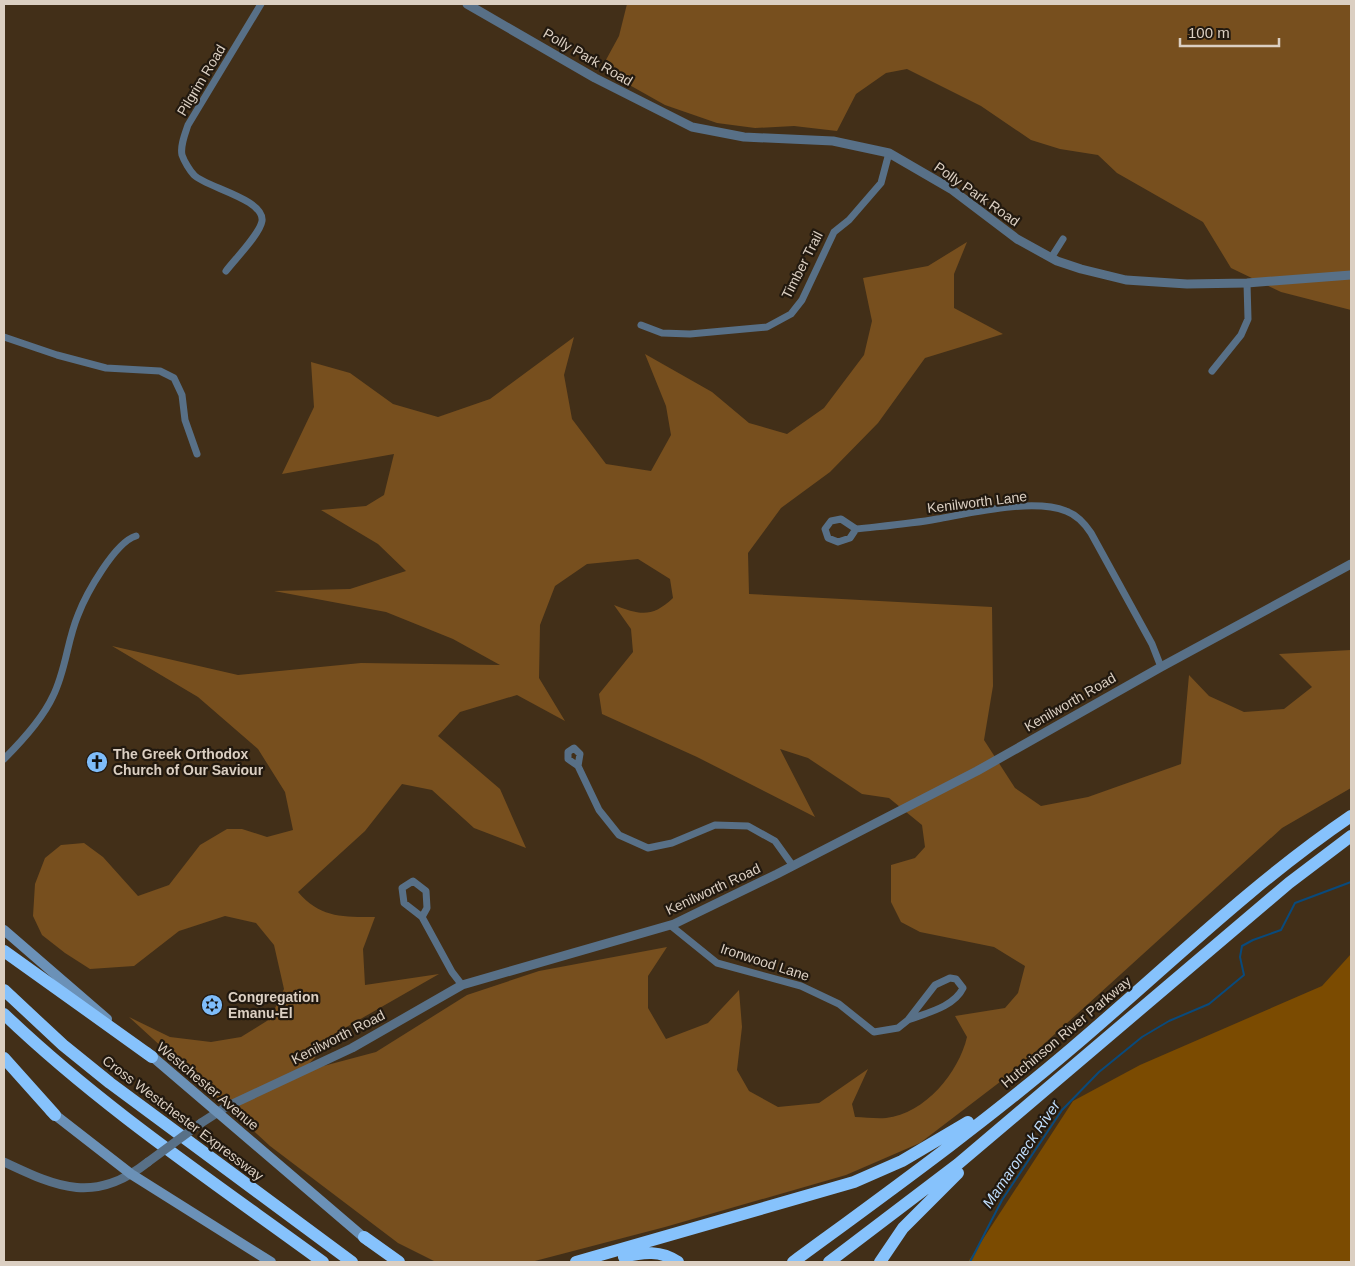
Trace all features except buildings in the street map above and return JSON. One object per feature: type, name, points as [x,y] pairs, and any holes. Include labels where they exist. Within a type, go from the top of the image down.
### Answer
[{"type":"highway","name":"Hutchinson River Parkway","points":[[793,1262],[1011,1097],[1072,1048],[1286,864],[1351,816]]},
{"type":"highway","points":[[829,1262],[920,1194],[1022,1110],[1289,883],[1351,836]]},
{"type":"highway","points":[[4,951],[152,1057]]},
{"type":"highway","name":"Cross Westchester Expressway","points":[[4,990],[59,1041],[110,1083],[352,1262]]},
{"type":"highway","points":[[4,1014],[103,1100],[323,1262]]},
{"type":"highway","points":[[4,1058],[55,1115]]},
{"type":"highway","points":[[576,1262],[868,1177],[909,1158],[1011,1097]]},
{"type":"highway","points":[[880,1262],[896,1236],[911,1219],[1022,1110]]},
{"type":"highway","points":[[364,1237],[399,1262]]},
{"type":"highway","points":[[607,1262],[647,1252],[666,1256],[678,1262]]},
{"type":"main road","name":"Westchester Avenue","points":[[4,930],[393,1262]]},
{"type":"main road","points":[[4,1067],[55,1115],[131,1174],[272,1262]]},
{"type":"street","name":"Pilgrim Road","points":[[226,271],[256,234],[262,221],[261,216],[257,209],[241,198],[194,176],[182,155],[183,141],[188,125],[261,4]]},
{"type":"street","name":"Polly Park Road","points":[[467,4],[595,78],[692,127],[744,137],[833,140],[889,153],[951,189],[1017,239],[1051,258],[1080,269],[1126,280],[1187,284],[1247,283],[1351,275]]},
{"type":"street","name":"Timber Trail","points":[[641,325],[662,332],[690,334],[768,327],[791,314],[802,300],[834,232],[849,220],[882,183],[889,153]]},
{"type":"street","points":[[1051,258],[1063,239]]},
{"type":"street","points":[[1212,372],[1241,335],[1248,319],[1247,283]]},
{"type":"street","points":[[4,337],[57,355],[106,368],[160,371],[174,378],[182,396],[185,420],[197,454]]},
{"type":"street","name":"Kenilworth Lane","points":[[856,529],[1017,507],[1066,510],[1080,520],[1091,534],[1152,644],[1160,667]]},
{"type":"street","points":[[4,759],[36,721],[52,698],[67,658],[78,615],[98,578],[124,542],[136,536]]},
{"type":"street","name":"Kenilworth Road","points":[[7,1163],[48,1182],[74,1188],[117,1182],[218,1112],[352,1048],[462,985],[670,926],[977,771],[1160,667],[1351,564]]},
{"type":"street","points":[[578,766],[599,810],[618,835],[648,848],[672,843],[715,825],[748,826],[776,841],[792,866]]},
{"type":"street","points":[[422,916],[427,908],[426,891],[413,881],[402,888],[404,903],[422,916],[452,972],[462,985]]},
{"type":"street","name":"Ironwood Lane","points":[[670,926],[717,962],[801,986],[839,1004],[874,1032],[898,1028],[908,1020],[935,985],[942,980],[950,978],[960,982],[962,991],[953,1000],[935,1010],[908,1020]]},
{"type":"shaded area","points":[[627,4],[1351,4],[1351,310],[1281,292],[1231,268],[1203,222],[1117,173],[1098,155],[1060,149],[1031,140],[981,106],[907,69],[886,73],[856,94],[837,131],[794,126],[755,128],[717,123],[665,105],[601,69],[619,36]]},
{"type":"shaded area","points":[[967,242],[954,274],[954,308],[1003,334],[925,358],[878,423],[830,472],[781,508],[748,553],[749,594],[992,607],[993,686],[984,740],[1015,788],[1041,806],[1088,797],[1181,764],[1189,675],[1209,696],[1244,712],[1284,709],[1312,687],[1279,654],[1351,650],[1351,788],[1282,828],[1013,1072],[920,1143],[846,1175],[665,1227],[531,1262],[436,1262],[398,1243],[270,1146],[129,1017],[170,1037],[211,1042],[241,1037],[270,1019],[284,989],[274,945],[256,923],[225,916],[179,931],[134,966],[90,969],[42,935],[33,916],[35,884],[45,858],[61,845],[84,843],[103,857],[138,896],[169,885],[200,845],[227,829],[242,829],[267,837],[293,830],[285,792],[258,749],[198,697],[112,646],[238,675],[361,663],[500,665],[453,639],[386,612],[274,591],[350,589],[406,571],[378,544],[321,510],[366,506],[384,495],[394,454],[282,474],[314,407],[311,362],[350,373],[393,404],[438,417],[490,399],[574,337],[564,375],[572,419],[606,464],[651,471],[671,435],[666,406],[645,354],[712,392],[749,423],[787,434],[824,408],[864,355],[872,321],[863,278],[928,266]],"holes":[[[638,559],[670,579],[673,598],[659,609],[645,613],[631,611],[614,605],[631,629],[633,652],[599,694],[602,714],[697,757],[815,817],[780,749],[808,758],[862,794],[889,798],[922,825],[925,847],[915,858],[891,865],[891,902],[901,922],[920,932],[994,947],[1025,966],[1018,993],[1005,1008],[955,1016],[967,1037],[963,1050],[948,1077],[927,1100],[914,1109],[886,1118],[855,1117],[852,1104],[868,1069],[819,1103],[778,1107],[749,1091],[737,1070],[742,1027],[739,990],[708,1023],[666,1039],[648,1008],[648,976],[667,947],[539,971],[467,995],[376,1052],[301,1072],[343,1029],[439,974],[365,985],[363,949],[375,917],[353,917],[333,914],[315,907],[298,892],[365,831],[402,784],[432,790],[474,828],[526,848],[500,789],[438,736],[460,712],[517,695],[565,721],[539,678],[540,625],[555,586],[587,564]]]},
{"type":"shaded area","points":[[1351,954],[1351,1262],[968,1262],[1073,1101],[1140,1065],[1322,986]]},
{"type":"waterway","name":"Mamaroneck River","points":[[970,1262],[1002,1200],[1062,1110],[1099,1072],[1142,1037],[1169,1021],[1209,1004],[1244,975],[1240,957],[1242,946],[1281,930],[1295,903],[1351,882]]},
{"type":"place","name":"The Greek Orthodox Church of Our Saviour","points":[[97,762]]},
{"type":"place","name":"Congregation Emanu-El","points":[[212,1005]]}]
